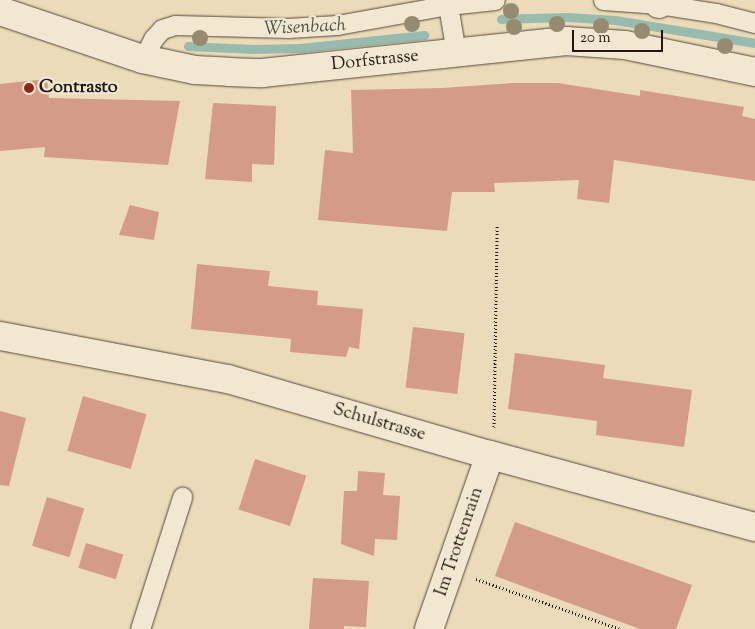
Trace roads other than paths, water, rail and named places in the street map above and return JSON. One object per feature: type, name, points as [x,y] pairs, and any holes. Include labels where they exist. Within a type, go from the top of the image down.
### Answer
[{"type":"street","name":"Dorfstrasse","points":[[4,12],[143,59],[194,70],[262,72],[566,41],[625,45],[755,72]]},
{"type":"street","name":"Schulstrasse","points":[[0,336],[228,380],[490,455],[755,527]]},
{"type":"street","name":"Im Trottenrain","points":[[429,629],[490,455]]},
{"type":"lane","points":[[143,59],[153,39],[162,29],[175,25],[288,28],[337,25],[448,5],[495,0]]},
{"type":"lane","points":[[603,0],[660,2],[755,23]]},
{"type":"lane","points":[[448,5],[456,53]]},
{"type":"lane","points":[[140,629],[182,498]]},
{"type":"waterway","name":"Wisenbach","points":[[501,19],[567,17],[615,20],[755,43]]},
{"type":"waterway","name":"Wisenbach","points":[[188,46],[253,49],[300,48],[424,35]]},
{"type":"place","name":"Contrasto","points":[[29,88]]}]
